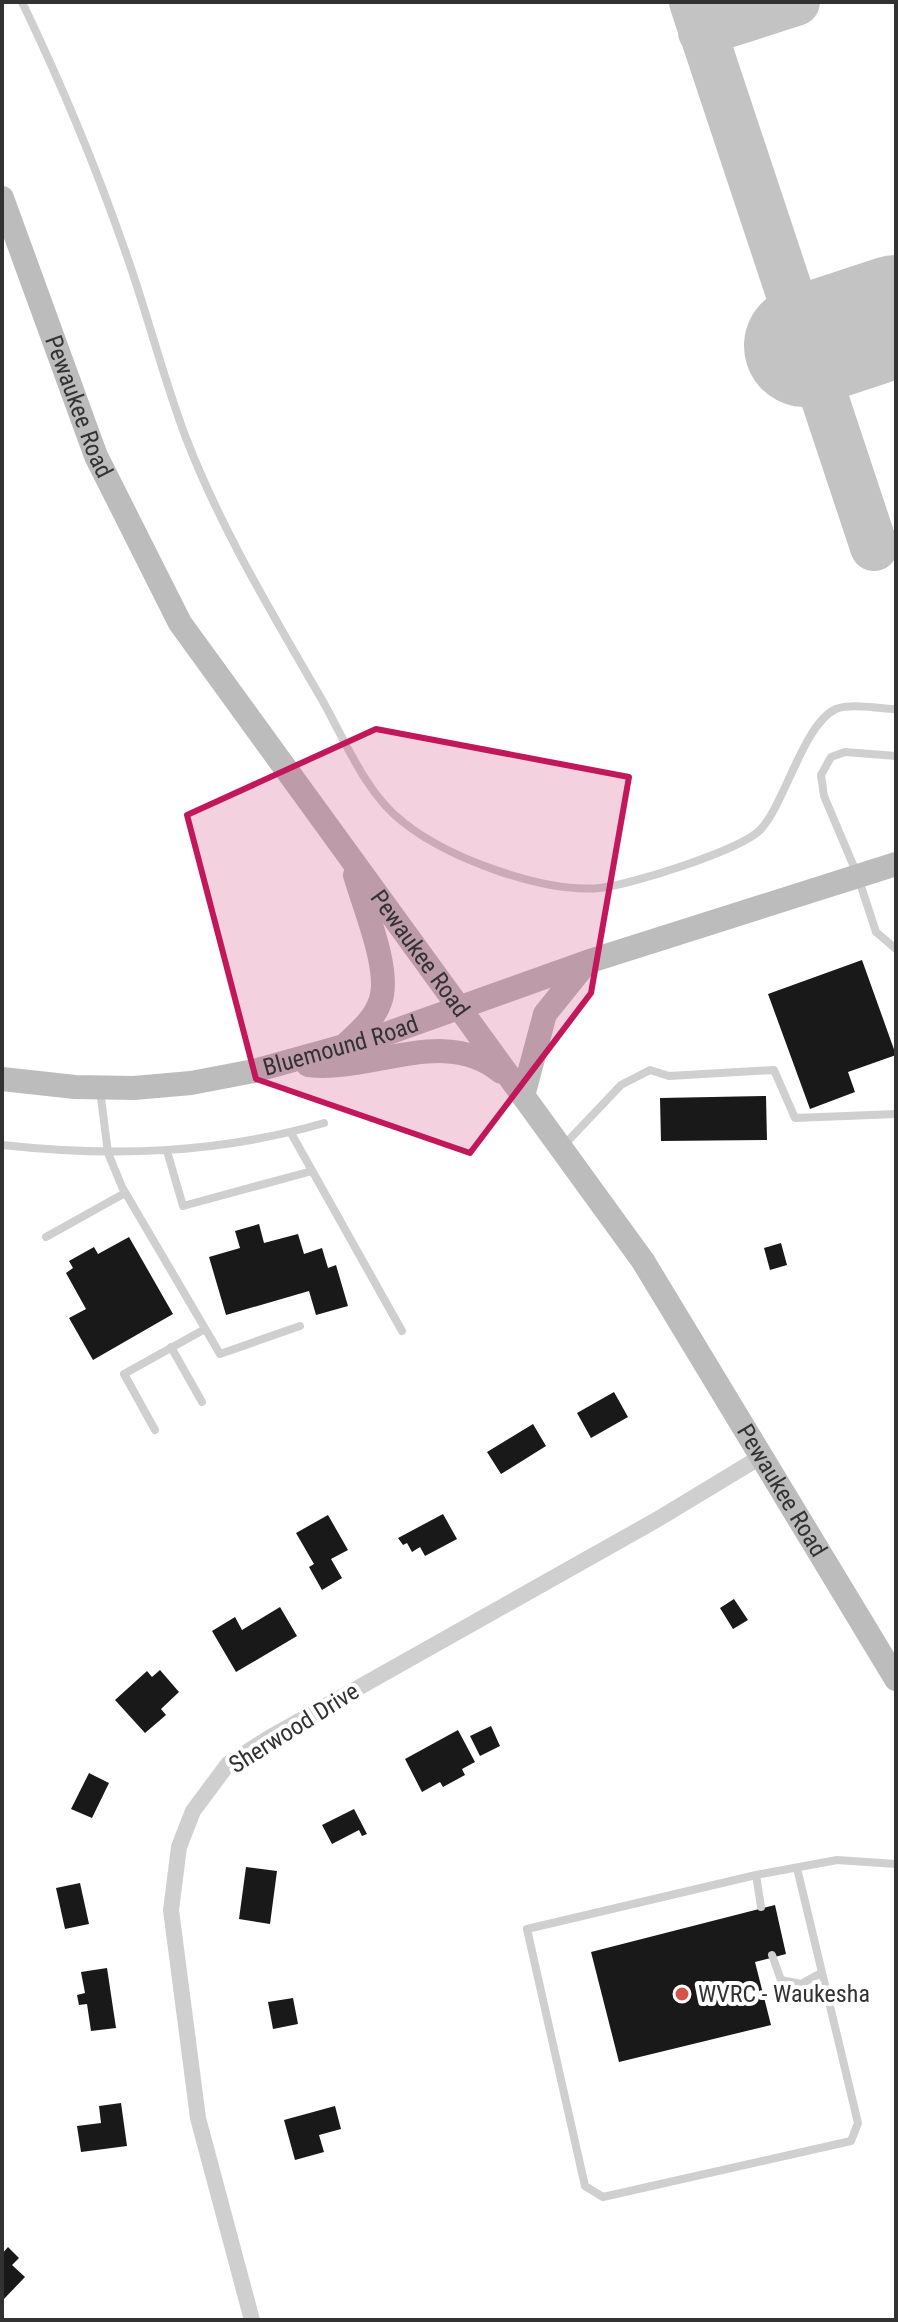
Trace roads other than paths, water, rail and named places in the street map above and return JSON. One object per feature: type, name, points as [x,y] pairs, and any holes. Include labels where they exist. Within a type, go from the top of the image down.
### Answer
[{"type":"main road","name":"Pewaukee Road","points":[[2,198],[96,456],[147,563],[180,623],[643,1261],[896,1679]]},
{"type":"main road","points":[[343,1047],[374,1015],[383,993],[380,962],[351,861]]},
{"type":"main road","name":"Bluemound Road","points":[[2,1079],[100,1088],[191,1083],[288,1063],[459,1008],[587,962],[896,864]]},
{"type":"main road","points":[[288,1063],[337,1066],[448,1050],[479,1057],[519,1090],[545,1014],[587,962]]},
{"type":"street","name":"Sherwood Drive","points":[[252,2320],[250,2302],[198,2118],[171,1910],[179,1847],[201,1798],[228,1764],[269,1738],[658,1519],[762,1456]]},
{"type":"lane","points":[[22,2],[84,144],[123,244],[185,436],[214,502],[258,589],[369,783],[403,823],[490,867],[568,887],[601,888],[679,865],[759,832],[813,735],[831,712],[840,707],[896,709]]},
{"type":"lane","points":[[896,756],[845,752],[831,757],[821,775],[824,796],[857,874],[876,932],[896,949]]},
{"type":"lane","points":[[561,1148],[621,1085],[650,1070],[669,1076],[774,1070],[795,1118],[896,1114]]},
{"type":"lane","points":[[100,1088],[108,1153],[125,1193],[220,1354],[300,1326]]},
{"type":"lane","points":[[2,1145],[108,1153],[167,1151],[291,1133],[324,1123]]},
{"type":"lane","points":[[291,1133],[402,1331]]},
{"type":"lane","points":[[167,1151],[183,1206],[312,1171]]},
{"type":"lane","points":[[46,1237],[125,1193]]},
{"type":"lane","points":[[155,1430],[124,1374],[205,1329]]},
{"type":"lane","points":[[171,1347],[202,1402]]},
{"type":"lane","points":[[797,1868],[858,2123],[851,2141],[603,2197],[585,2186],[527,1929],[756,1875],[837,1860],[896,1864]]},
{"type":"lane","points":[[756,1875],[761,1907]]},
{"type":"lane","points":[[772,1955],[781,1980],[801,1984],[821,1973]]},
{"type":"place","name":"WVRC - Waukesha","points":[[682,1994]]}]
